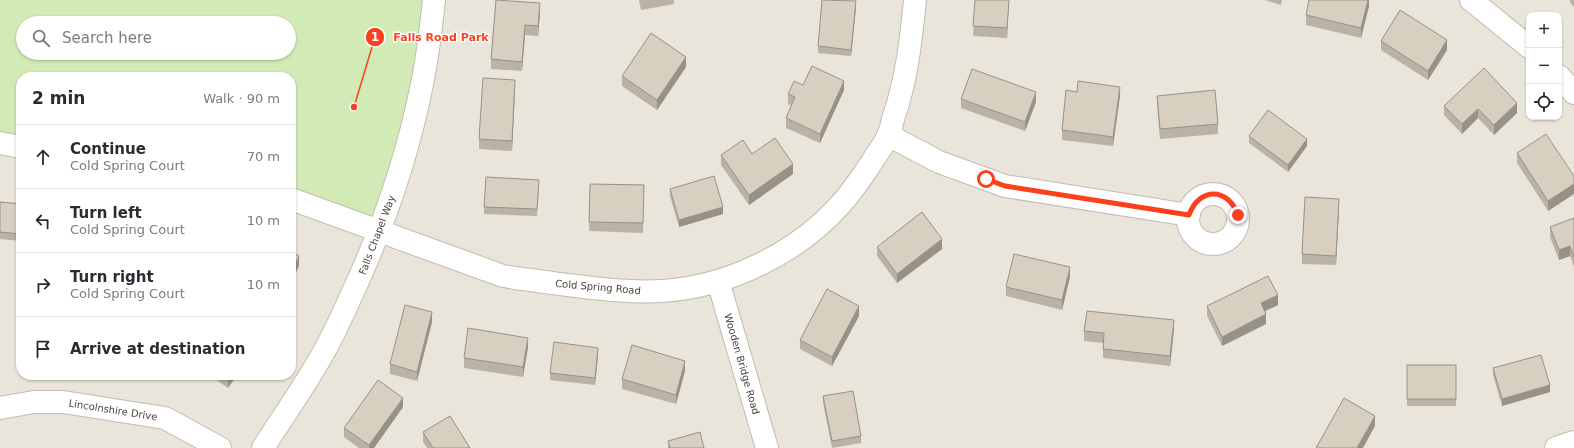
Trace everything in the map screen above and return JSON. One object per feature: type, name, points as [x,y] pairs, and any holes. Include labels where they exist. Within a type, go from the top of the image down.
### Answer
[{"type":"street","name":"Falls Chapel Way","points":[[263,448],[301,390],[326,348],[348,305],[380,230],[407,144],[422,84],[434,0]]},
{"type":"street","name":"Cold Spring Road","points":[[296,201],[380,230],[503,276],[609,290],[635,291],[662,291],[692,287],[718,281],[749,270],[779,254],[817,227],[839,206],[858,184],[888,135],[900,98],[907,67],[915,0]]},
{"type":"street","points":[[1471,0],[1526,45]]},
{"type":"street","points":[[1562,79],[1574,93]]},
{"type":"street","points":[[888,135],[939,162],[1005,186],[1189,215]]},
{"type":"street","points":[[0,143],[16,146]]},
{"type":"street","name":"Wooden Bridge Road","points":[[718,281],[767,448]]},
{"type":"street","name":"Lincolnshire Drive","points":[[0,408],[34,402],[63,402],[165,418],[220,448]]},
{"type":"street","points":[[1556,448],[1574,442]]},
{"type":"shaded area","points":[[434,0],[1574,0],[1574,448],[0,448],[0,143],[16,146],[16,380],[296,380],[296,192]]},
{"type":"green space","points":[[0,0],[434,0],[380,230],[296,201],[296,72],[16,72],[16,146],[0,143]]},
{"type":"building","points":[[496,0],[540,3],[538,26],[525,25],[522,62],[491,59]]},
{"type":"building","points":[[822,0],[856,1],[851,50],[818,46]]},
{"type":"building","points":[[975,0],[1009,0],[1007,28],[973,26]]},
{"type":"building","points":[[1309,0],[1368,0],[1361,28],[1306,15]]},
{"type":"building","points":[[1400,10],[1447,40],[1428,71],[1381,41]]},
{"type":"building","points":[[651,33],[686,57],[657,100],[622,76]]},
{"type":"building","points":[[812,66],[844,81],[820,134],[786,118],[795,97],[788,94],[794,81],[803,85]]},
{"type":"building","points":[[1484,68],[1517,103],[1494,125],[1478,109],[1462,124],[1444,106]]},
{"type":"building","points":[[972,69],[1036,92],[1025,122],[961,99]]},
{"type":"building","points":[[483,78],[515,80],[512,141],[479,139]]},
{"type":"building","points":[[1078,81],[1120,87],[1113,137],[1062,130],[1066,90],[1077,92]]},
{"type":"building","points":[[1215,90],[1218,124],[1160,129],[1157,96]]},
{"type":"building","points":[[1268,110],[1307,139],[1288,165],[1249,136]]},
{"type":"building","points":[[1546,134],[1574,176],[1574,184],[1548,201],[1517,153]]},
{"type":"building","points":[[775,138],[793,164],[749,195],[721,155],[743,140],[752,154]]},
{"type":"building","points":[[714,176],[723,207],[679,220],[670,189]]},
{"type":"building","points":[[486,177],[539,180],[537,209],[484,207]]},
{"type":"building","points":[[590,184],[644,185],[643,223],[589,222]]},
{"type":"building","points":[[1305,197],[1339,199],[1336,256],[1302,254]]},
{"type":"building","points":[[0,202],[16,204],[16,234],[0,232]]},
{"type":"building","points":[[922,212],[942,239],[897,274],[877,247]]},
{"type":"building","points":[[1574,218],[1574,257],[1570,246],[1559,250],[1550,227]]},
{"type":"building","points":[[296,254],[299,256],[296,263]]},
{"type":"building","points":[[1014,254],[1070,267],[1062,300],[1006,287]]},
{"type":"building","points":[[1268,276],[1278,295],[1261,303],[1266,314],[1222,337],[1207,306]]},
{"type":"building","points":[[827,289],[859,306],[832,357],[800,340]]},
{"type":"building","points":[[405,305],[432,312],[417,372],[390,364]]},
{"type":"building","points":[[1087,311],[1174,320],[1170,356],[1103,349],[1104,333],[1084,331]]},
{"type":"building","points":[[468,328],[528,338],[523,367],[464,358]]},
{"type":"building","points":[[554,342],[598,348],[595,378],[550,373]]},
{"type":"building","points":[[632,345],[685,361],[676,395],[622,379]]},
{"type":"building","points":[[1541,355],[1550,385],[1502,399],[1493,368]]},
{"type":"building","points":[[1407,365],[1456,365],[1456,399],[1407,399]]},
{"type":"building","points":[[378,380],[403,398],[369,445],[344,428]]},
{"type":"building","points":[[853,391],[861,436],[832,441],[823,396]]},
{"type":"building","points":[[1344,398],[1375,416],[1357,448],[1316,448]]},
{"type":"building","points":[[450,416],[470,448],[433,448],[423,432]]},
{"type":"building","points":[[700,432],[704,448],[670,448],[668,441]]},
{"type":"place","name":"Falls Road Park","points":[[354,107]]},
{"type":"route","points":[[986,179],[1005,186],[1189,215],[1192,206],[1197,200],[1205,195],[1222,195],[1230,200],[1235,206],[1238,215]]}]
